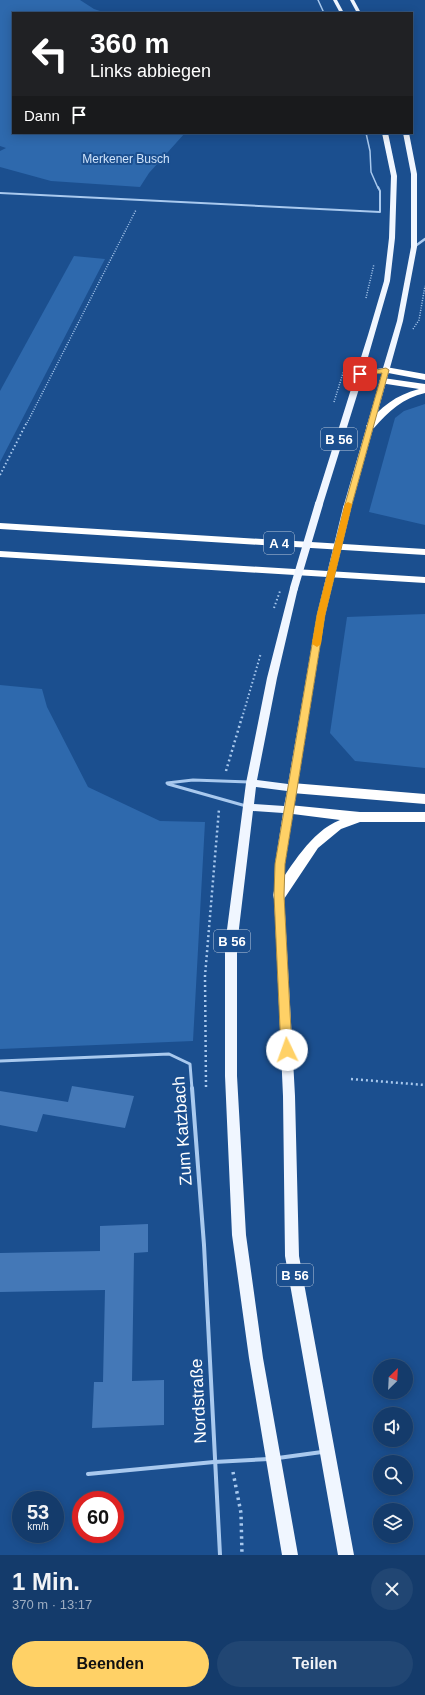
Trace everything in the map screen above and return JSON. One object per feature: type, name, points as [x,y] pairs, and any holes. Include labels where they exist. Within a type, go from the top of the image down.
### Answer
[{"type":"highway","points":[[386,370],[425,377]]},
{"type":"highway","points":[[383,381],[425,387]]},
{"type":"highway","points":[[371,426],[392,402],[410,394],[425,390]]},
{"type":"highway","name":"A 4","points":[[0,526],[425,552]]},
{"type":"highway","name":"A 4","points":[[0,554],[425,580]]},
{"type":"highway","points":[[292,788],[425,799]]},
{"type":"highway","points":[[289,810],[360,817],[425,817]]},
{"type":"highway","points":[[279,895],[314,845],[337,826],[360,817]]},
{"type":"main road","points":[[335,0],[341,12]]},
{"type":"main road","points":[[352,0],[358,12]]},
{"type":"main road","name":"B 56","points":[[290,1555],[272,1458],[256,1358],[239,1235],[231,1076],[231,945],[251,783],[272,678],[288,611],[387,280],[392,238],[394,176],[385,134]]},
{"type":"main road","name":"B 56","points":[[346,1555],[326,1452],[292,1256],[289,1096],[279,895],[280,864],[321,615],[347,508],[371,426],[408,285],[414,247],[414,174],[406,134]]},
{"type":"main road","points":[[360,374],[386,370]]},
{"type":"main road","points":[[360,374],[383,381]]},
{"type":"main road","points":[[251,783],[292,788]]},
{"type":"main road","points":[[248,807],[289,810]]},
{"type":"street","points":[[414,247],[425,239]]},
{"type":"lane","points":[[318,0],[324,12]]},
{"type":"lane","points":[[0,193],[380,212],[380,191],[371,172],[370,151],[366,134]]},
{"type":"lane","points":[[248,807],[167,783],[193,780],[223,780],[251,783]]},
{"type":"lane","name":"Zum Katzbach","points":[[0,1061],[169,1054],[190,1064],[204,1245]]},
{"type":"lane","name":"Nordstraße","points":[[204,1245],[220,1555]]},
{"type":"lane","points":[[88,1474],[326,1452]]},
{"type":"path","points":[[0,475],[141,201]]},
{"type":"path","points":[[366,302],[375,258]]},
{"type":"path","points":[[334,402],[350,352]]},
{"type":"path","points":[[351,1079],[425,1085]]},
{"type":"green space","name":"Merkener Busch","points":[[0,0],[80,0],[94,9],[103,12],[12,12],[12,134],[184,134],[149,173],[140,187],[51,181],[0,167],[0,151],[6,148],[0,146]]},
{"type":"green space","points":[[74,256],[105,259],[0,462],[0,391]]},
{"type":"green space","points":[[425,404],[425,525],[369,512],[395,418],[404,411]]},
{"type":"green space","points":[[425,614],[425,768],[355,761],[330,733],[347,617]]},
{"type":"green space","points":[[0,685],[42,689],[47,707],[88,787],[160,821],[205,822],[193,1041],[0,1049]]},
{"type":"building","points":[[72,1086],[134,1096],[125,1128],[43,1114],[37,1132],[0,1125],[0,1091],[68,1102]]},
{"type":"building","points":[[148,1224],[148,1252],[134,1253],[132,1381],[164,1380],[164,1425],[92,1428],[94,1382],[103,1382],[105,1290],[0,1292],[0,1253],[100,1251],[100,1226]]},
{"type":"slow traffic","points":[[317,644],[321,615],[348,504]]},
{"type":"route","points":[[287,1050],[279,895],[280,864],[321,615],[347,508],[386,370],[360,374]]}]
